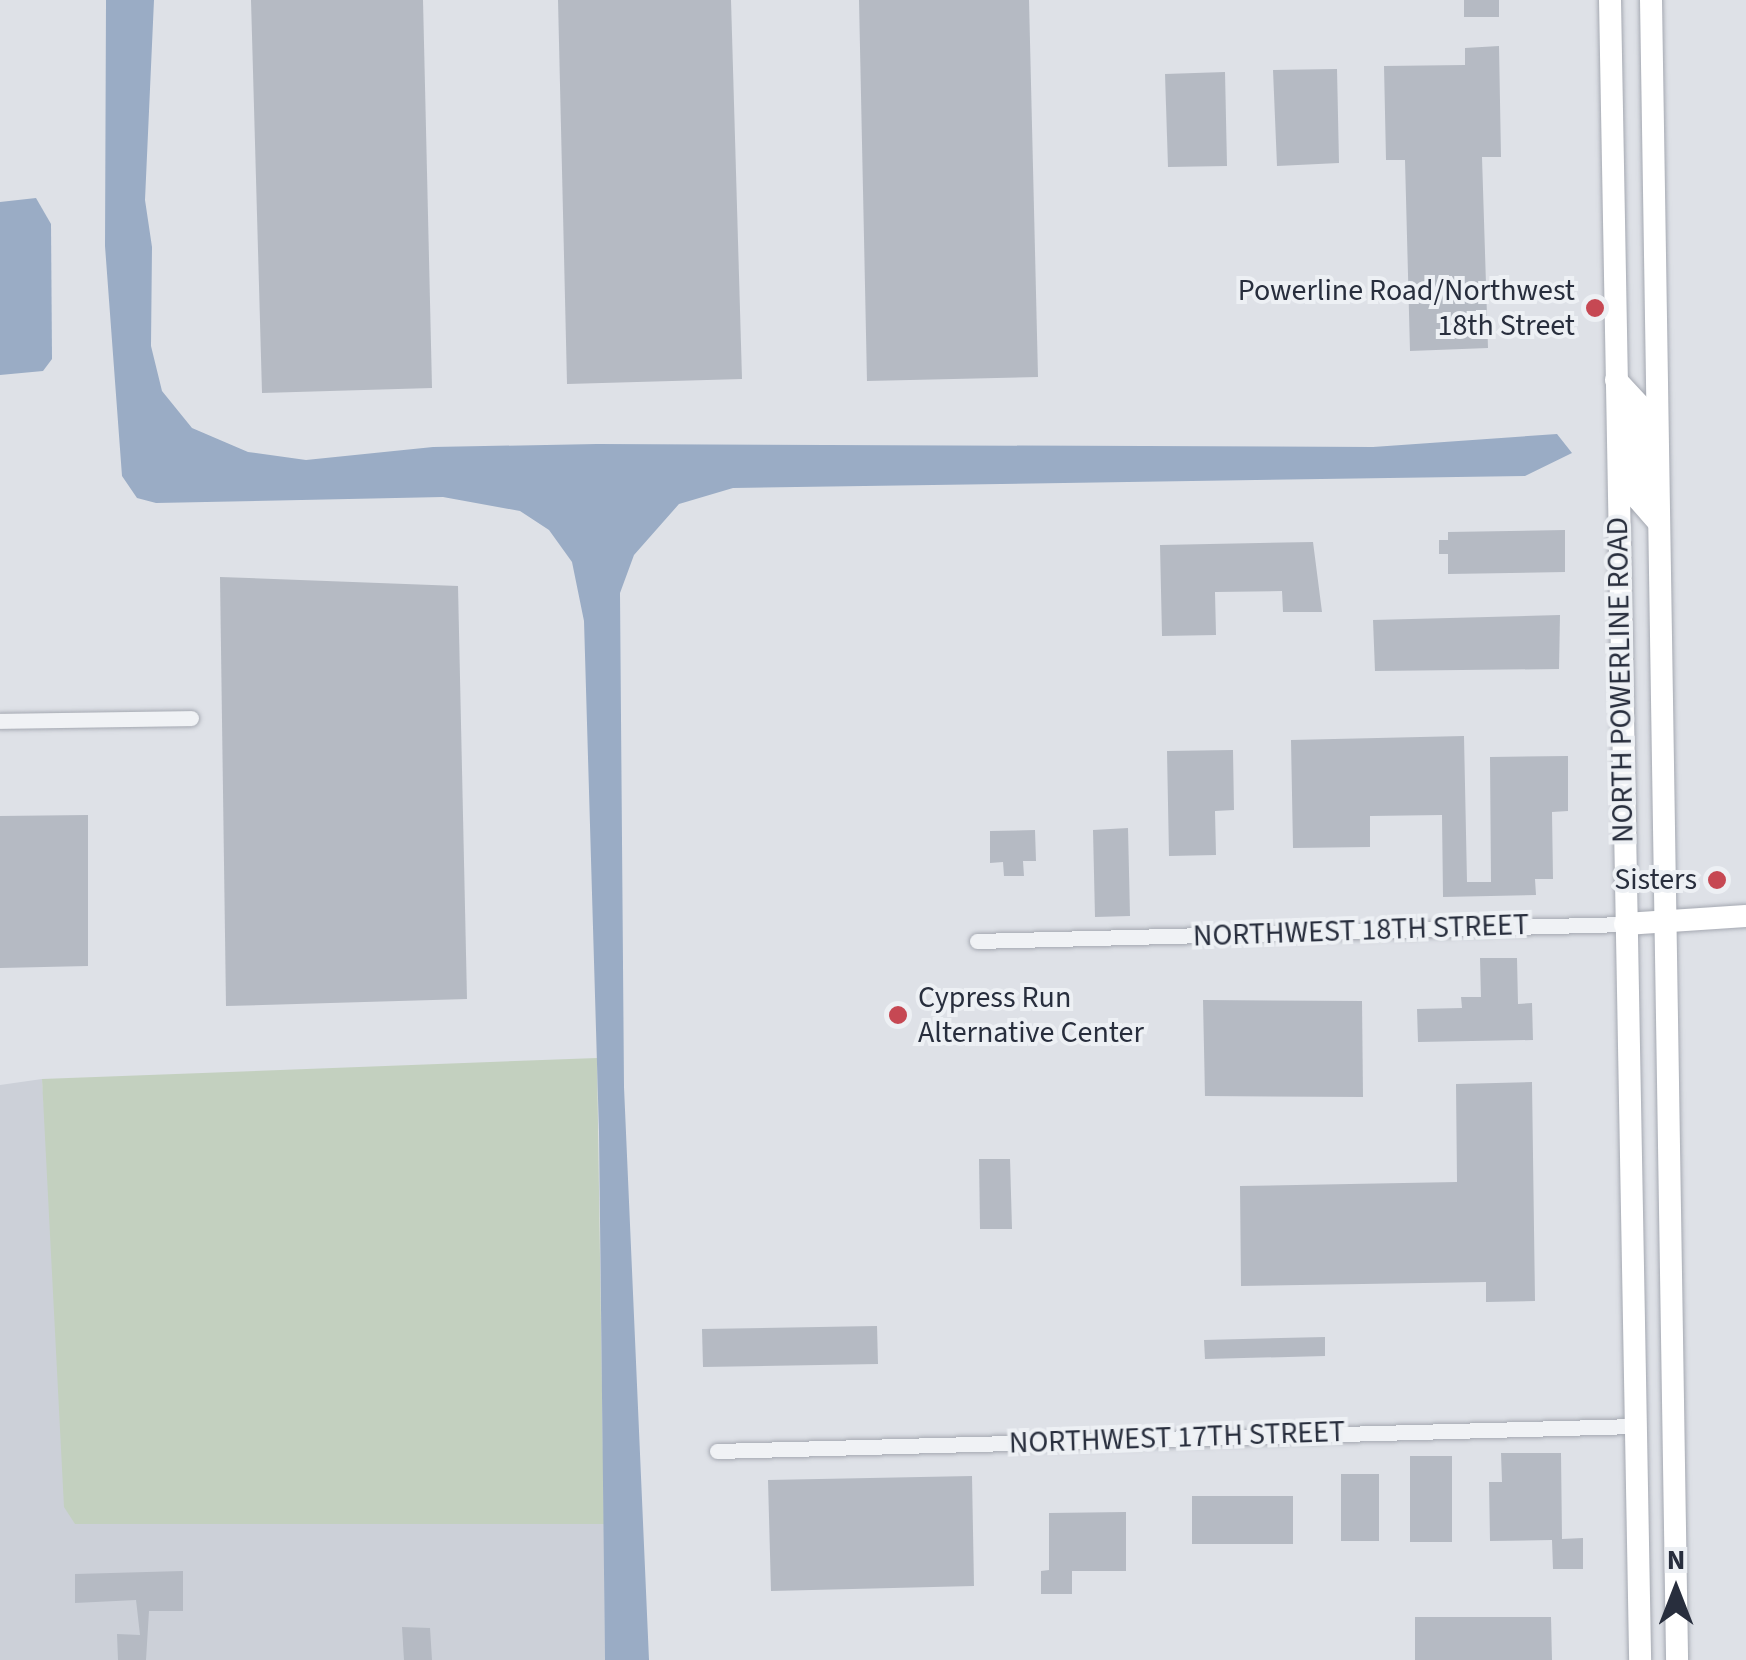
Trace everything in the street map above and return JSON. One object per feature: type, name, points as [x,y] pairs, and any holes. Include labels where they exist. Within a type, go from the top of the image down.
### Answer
[{"type":"main road","name":"NORTH POWERLINE ROAD","points":[[1610,0],[1640,1660]]},
{"type":"main road","name":"NORTH POWERLINE ROAD","points":[[1651,0],[1677,1660]]},
{"type":"main road","points":[[1616,380],[1638,404],[1639,500],[1658,522]]},
{"type":"main road","name":"NORTHWEST 18TH STREET","points":[[1625,924],[1746,916]]},
{"type":"main road","points":[[1636,1378],[1651,1407],[1673,1429]]},
{"type":"main road","points":[[1637,1426],[1656,1441],[1674,1482]]},
{"type":"street","points":[[0,722],[191,718]]},
{"type":"street","name":"NORTHWEST 18TH STREET","points":[[976,941],[1625,924]]},
{"type":"street","name":"NORTHWEST 17TH STREET","points":[[718,1451],[1637,1426]]},
{"type":"shaded area","points":[[42,1079],[75,1524],[604,1524],[605,1660],[0,1660],[0,1085]]},
{"type":"green space","points":[[597,1058],[604,1524],[75,1524],[64,1507],[42,1079]]},
{"type":"water","points":[[106,0],[154,0],[145,200],[152,247],[151,346],[162,391],[192,428],[248,452],[306,460],[433,447],[597,444],[1373,447],[1557,434],[1572,453],[1525,476],[733,488],[679,504],[634,555],[620,593],[624,1087],[649,1660],[605,1660],[599,1132],[584,621],[572,562],[549,530],[520,511],[443,497],[156,503],[137,498],[122,476],[105,246]]},
{"type":"water","points":[[36,198],[51,224],[52,359],[43,371],[0,375],[0,202]]},
{"type":"building","points":[[251,0],[423,0],[432,388],[262,393]]},
{"type":"building","points":[[558,0],[731,0],[742,379],[567,384]]},
{"type":"building","points":[[859,0],[1029,0],[1038,377],[867,381]]},
{"type":"building","points":[[1464,0],[1499,0],[1499,17],[1464,17]]},
{"type":"building","points":[[1499,46],[1501,157],[1482,157],[1488,348],[1410,351],[1405,160],[1386,160],[1384,66],[1465,65],[1465,48]]},
{"type":"building","points":[[1337,69],[1339,163],[1277,166],[1273,70]]},
{"type":"building","points":[[1225,72],[1227,166],[1168,167],[1165,74]]},
{"type":"building","points":[[1565,530],[1565,572],[1448,574],[1448,554],[1439,554],[1439,540],[1448,540],[1448,532]]},
{"type":"building","points":[[1313,542],[1322,612],[1283,612],[1282,591],[1215,592],[1216,635],[1162,636],[1160,545]]},
{"type":"building","points":[[220,577],[458,586],[467,999],[226,1006]]},
{"type":"building","points":[[1560,615],[1559,669],[1375,671],[1373,620]]},
{"type":"building","points":[[1464,736],[1467,882],[1491,882],[1490,757],[1568,756],[1568,811],[1552,812],[1553,879],[1535,879],[1536,895],[1443,897],[1442,815],[1370,816],[1370,847],[1293,848],[1291,740]]},
{"type":"building","points":[[1233,750],[1234,810],[1215,811],[1216,855],[1169,856],[1167,751]]},
{"type":"building","points":[[88,815],[88,966],[0,968],[0,816]]},
{"type":"building","points":[[1128,828],[1130,916],[1095,917],[1093,830]]},
{"type":"building","points":[[1035,830],[1036,861],[1023,861],[1024,876],[1004,876],[1003,862],[990,863],[990,831]]},
{"type":"building","points":[[1480,958],[1517,958],[1518,1004],[1532,1003],[1533,1040],[1418,1042],[1417,1009],[1462,1008],[1461,997],[1481,997]]},
{"type":"building","points":[[1203,1000],[1362,1001],[1363,1097],[1205,1096]]},
{"type":"building","points":[[1532,1082],[1535,1301],[1486,1302],[1486,1282],[1241,1286],[1240,1186],[1457,1182],[1456,1084]]},
{"type":"building","points":[[979,1159],[1010,1159],[1012,1229],[980,1229]]},
{"type":"building","points":[[877,1326],[878,1364],[703,1367],[702,1329]]},
{"type":"building","points":[[1325,1337],[1325,1356],[1205,1359],[1204,1340]]},
{"type":"building","points":[[1501,1453],[1561,1453],[1562,1539],[1583,1538],[1583,1569],[1553,1569],[1552,1540],[1490,1541],[1489,1482],[1502,1482]]},
{"type":"building","points":[[1410,1456],[1452,1456],[1452,1542],[1410,1542]]},
{"type":"building","points":[[1341,1474],[1379,1474],[1379,1541],[1341,1541]]},
{"type":"building","points":[[972,1476],[974,1586],[771,1591],[768,1480]]},
{"type":"building","points":[[1192,1496],[1293,1496],[1293,1544],[1192,1544]]},
{"type":"building","points":[[1126,1512],[1126,1571],[1072,1571],[1072,1594],[1041,1594],[1041,1571],[1049,1570],[1049,1513]]},
{"type":"building","points":[[183,1571],[183,1611],[149,1611],[146,1660],[118,1660],[117,1634],[140,1635],[136,1600],[75,1603],[75,1574]]},
{"type":"building","points":[[1415,1617],[1551,1617],[1552,1660],[1415,1660]]},
{"type":"building","points":[[402,1627],[430,1628],[432,1660],[404,1660]]},
{"type":"place","name":"Powerline Road/Northwest 18th Street","points":[[1595,308]]},
{"type":"place","name":"Sisters","points":[[1717,880]]},
{"type":"place","name":"Cypress Run Alternative Center","points":[[898,1015]]}]
